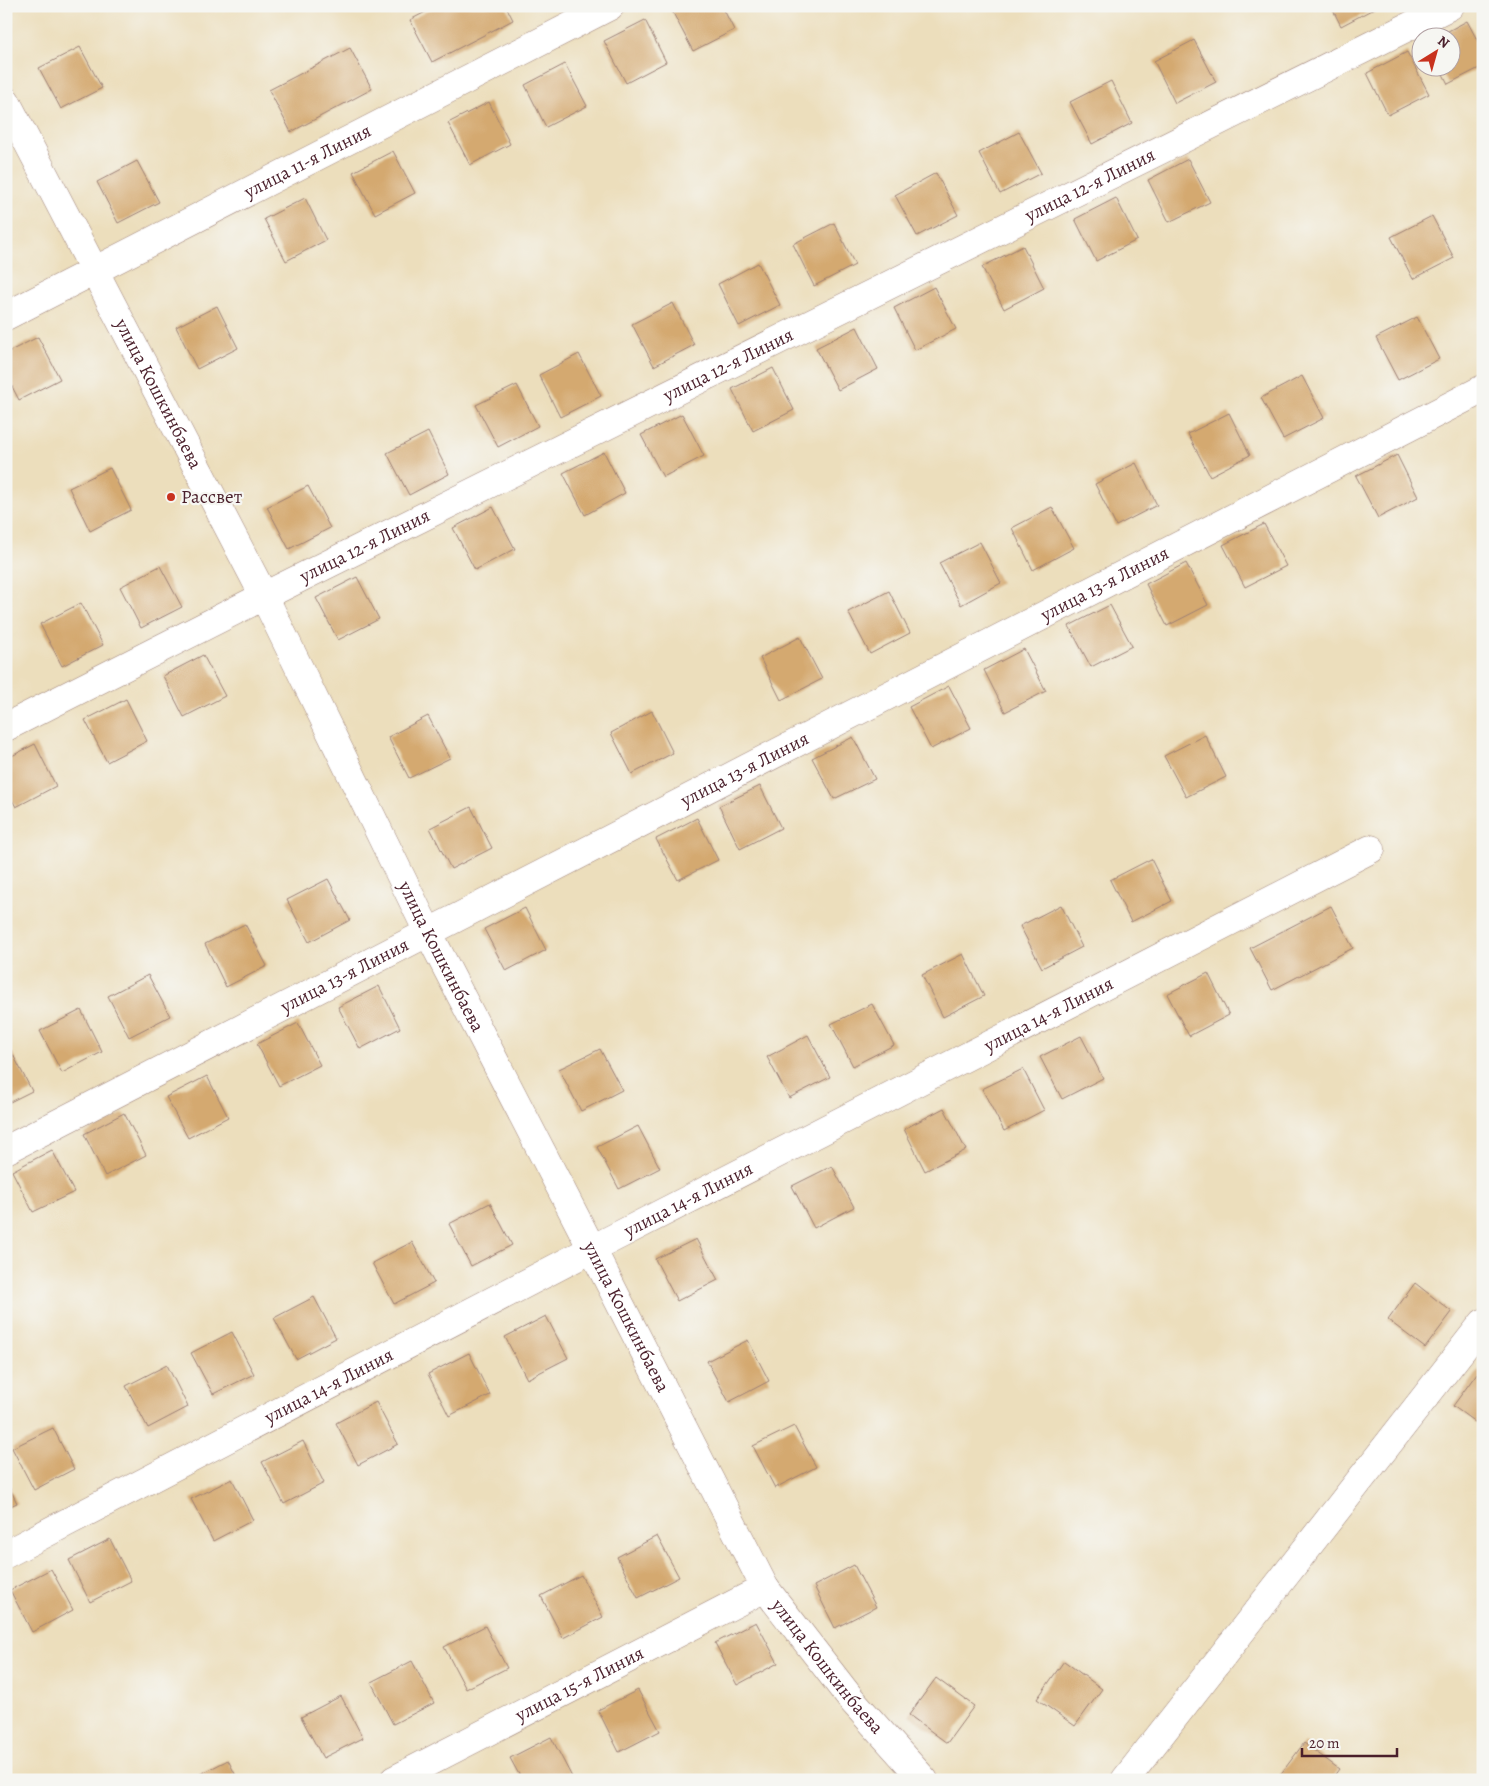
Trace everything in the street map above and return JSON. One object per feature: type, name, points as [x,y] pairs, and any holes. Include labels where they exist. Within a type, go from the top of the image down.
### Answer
[{"type":"street","name":"улица 11-я Линия","points":[[6,316],[610,6]]},
{"type":"street","name":"улица 12-я Линия","points":[[6,727],[264,596],[1450,6]]},
{"type":"street","name":"улица Кошкинбаева","points":[[6,101],[264,596],[428,932],[765,1588],[851,1699],[924,1780]]},
{"type":"street","name":"улица 13-я Линия","points":[[6,1150],[1483,389]]},
{"type":"street","name":"улица 14-я Линия","points":[[6,1554],[592,1249],[1371,848]]},
{"type":"street","points":[[1125,1780],[1483,1324]]},
{"type":"street","name":"улица 15-я Линия","points":[[394,1780],[765,1588]]},
{"type":"building","points":[[437,6],[506,6],[513,20],[432,62],[410,20]]},
{"type":"building","points":[[676,6],[722,6],[734,30],[693,51],[671,9]]},
{"type":"building","points":[[1331,6],[1379,6],[1341,26]]},
{"type":"building","points":[[645,20],[666,62],[626,83],[604,41]]},
{"type":"building","points":[[1467,21],[1483,51],[1483,66],[1462,77],[1462,28],[1454,28]]},
{"type":"building","points":[[1194,40],[1216,82],[1175,103],[1154,61]]},
{"type":"building","points":[[80,47],[102,88],[61,109],[39,68]]},
{"type":"building","points":[[350,48],[372,89],[291,132],[269,90]]},
{"type":"building","points":[[1407,52],[1412,62],[1412,78],[1421,78],[1429,94],[1388,115],[1367,73]]},
{"type":"building","points":[[565,64],[587,106],[546,127],[525,85]]},
{"type":"building","points":[[1445,78],[1460,78],[1448,84]]},
{"type":"building","points":[[1111,81],[1132,123],[1092,144],[1070,102]]},
{"type":"building","points":[[489,102],[510,144],[470,165],[448,123]]},
{"type":"building","points":[[1019,132],[1041,173],[1000,194],[979,153]]},
{"type":"building","points":[[393,151],[415,193],[375,214],[353,172]]},
{"type":"building","points":[[1188,159],[1210,202],[1169,222],[1148,180]]},
{"type":"building","points":[[137,161],[159,202],[118,223],[97,182]]},
{"type":"building","points":[[936,173],[958,215],[917,236],[895,195]]},
{"type":"building","points":[[305,198],[326,240],[286,261],[264,219]]},
{"type":"building","points":[[1116,198],[1137,240],[1096,261],[1075,219]]},
{"type":"building","points":[[1432,216],[1454,258],[1413,279],[1391,237]]},
{"type":"building","points":[[834,223],[855,265],[814,286],[793,244]]},
{"type":"building","points":[[1023,246],[1044,288],[1004,309],[982,267]]},
{"type":"building","points":[[758,263],[780,305],[739,326],[718,284]]},
{"type":"building","points":[[934,287],[956,329],[915,350],[894,308]]},
{"type":"building","points":[[673,303],[694,345],[654,366],[632,324]]},
{"type":"building","points":[[217,306],[238,348],[197,369],[176,327]]},
{"type":"building","points":[[1417,317],[1439,359],[1398,380],[1376,338]]},
{"type":"building","points":[[857,327],[878,369],[838,390],[816,348]]},
{"type":"building","points":[[38,337],[60,379],[19,400],[6,375],[6,353]]},
{"type":"building","points":[[579,354],[601,396],[560,417],[539,375]]},
{"type":"building","points":[[773,368],[794,410],[753,431],[732,389]]},
{"type":"building","points":[[1302,376],[1324,418],[1283,439],[1261,398]]},
{"type":"building","points":[[517,385],[538,426],[498,447],[476,405]]},
{"type":"building","points":[[1229,413],[1250,455],[1210,476],[1188,434]]},
{"type":"building","points":[[682,414],[704,456],[663,477],[641,435]]},
{"type":"building","points":[[428,432],[449,474],[409,495],[387,453]]},
{"type":"building","points":[[604,452],[625,493],[585,515],[563,473]]},
{"type":"building","points":[[1397,455],[1418,497],[1378,518],[1356,476]]},
{"type":"building","points":[[1136,463],[1157,505],[1116,526],[1095,484]]},
{"type":"building","points":[[110,468],[131,510],[90,531],[69,488]]},
{"type":"building","points":[[308,486],[330,528],[289,549],[267,507]]},
{"type":"building","points":[[493,507],[515,549],[475,570],[453,528]]},
{"type":"building","points":[[1052,507],[1074,548],[1033,570],[1012,528]]},
{"type":"building","points":[[1264,524],[1286,566],[1245,587],[1223,545]]},
{"type":"building","points":[[980,542],[1001,583],[961,605],[939,563]]},
{"type":"building","points":[[1186,563],[1208,605],[1167,626],[1146,584]]},
{"type":"building","points":[[160,566],[182,607],[141,628],[120,587]]},
{"type":"building","points":[[357,577],[379,619],[338,640],[316,598]]},
{"type":"building","points":[[889,591],[910,633],[870,654],[848,612]]},
{"type":"building","points":[[81,603],[103,645],[62,666],[40,624]]},
{"type":"building","points":[[1110,605],[1132,646],[1091,667],[1069,626]]},
{"type":"building","points":[[800,637],[822,679],[781,700],[760,658]]},
{"type":"building","points":[[1024,649],[1046,691],[1005,712],[984,670]]},
{"type":"building","points":[[203,655],[225,696],[184,717],[163,676]]},
{"type":"building","points":[[949,686],[971,728],[931,749],[909,707]]},
{"type":"building","points":[[126,699],[147,741],[107,762],[85,720]]},
{"type":"building","points":[[652,711],[673,753],[632,774],[611,733]]},
{"type":"building","points":[[428,716],[450,758],[409,778],[388,737]]},
{"type":"building","points":[[1205,735],[1226,777],[1186,797],[1164,756]]},
{"type":"building","points":[[853,737],[875,779],[834,799],[812,758]]},
{"type":"building","points":[[35,744],[56,786],[16,807],[6,789],[6,759]]},
{"type":"building","points":[[760,786],[781,828],[740,849],[719,806]]},
{"type":"building","points":[[471,807],[492,848],[451,869],[430,828]]},
{"type":"building","points":[[697,818],[718,860],[678,880],[656,839]]},
{"type":"building","points":[[1151,859],[1172,901],[1131,922],[1110,880]]},
{"type":"building","points":[[328,879],[350,920],[309,942],[287,900]]},
{"type":"building","points":[[1061,905],[1082,947],[1042,968],[1020,926]]},
{"type":"building","points":[[1331,906],[1353,948],[1272,990],[1250,948]]},
{"type":"building","points":[[525,908],[546,950],[506,971],[484,929]]},
{"type":"building","points":[[245,924],[267,966],[226,987],[205,944]]},
{"type":"building","points":[[963,954],[984,996],[943,1017],[922,975]]},
{"type":"building","points":[[1208,973],[1229,1015],[1189,1036],[1167,994]]},
{"type":"building","points":[[148,975],[170,1016],[129,1037],[108,996]]},
{"type":"building","points":[[379,986],[400,1028],[360,1049],[338,1007]]},
{"type":"building","points":[[872,1004],[894,1045],[853,1066],[831,1024]]},
{"type":"building","points":[[81,1010],[102,1052],[62,1073],[40,1031]]},
{"type":"building","points":[[298,1023],[320,1065],[279,1086],[257,1044]]},
{"type":"building","points":[[808,1035],[830,1077],[789,1098],[767,1057]]},
{"type":"building","points":[[1081,1036],[1103,1078],[1062,1099],[1040,1057]]},
{"type":"building","points":[[10,1049],[32,1091],[6,1104],[6,1051]]},
{"type":"building","points":[[600,1049],[622,1090],[581,1111],[559,1069]]},
{"type":"building","points":[[1023,1069],[1044,1110],[1004,1131],[982,1089]]},
{"type":"building","points":[[207,1076],[228,1117],[188,1138],[166,1097]]},
{"type":"building","points":[[944,1108],[966,1150],[925,1171],[904,1129]]},
{"type":"building","points":[[124,1113],[146,1155],[105,1176],[84,1134]]},
{"type":"building","points":[[638,1126],[660,1168],[619,1189],[597,1147]]},
{"type":"building","points":[[52,1150],[74,1192],[33,1212],[12,1171]]},
{"type":"building","points":[[832,1166],[854,1207],[814,1228],[792,1186]]},
{"type":"building","points":[[490,1203],[512,1245],[471,1266],[449,1224]]},
{"type":"building","points":[[696,1239],[718,1280],[677,1301],[655,1259]]},
{"type":"building","points":[[412,1242],[434,1283],[394,1304],[372,1263]]},
{"type":"building","points":[[1415,1283],[1452,1312],[1425,1348],[1388,1320]]},
{"type":"building","points":[[314,1297],[336,1338],[296,1359],[274,1318]]},
{"type":"building","points":[[546,1316],[568,1358],[527,1379],[505,1337]]},
{"type":"building","points":[[232,1332],[254,1374],[213,1394],[191,1353]]},
{"type":"building","points":[[748,1340],[769,1381],[729,1402],[707,1361]]},
{"type":"building","points":[[469,1353],[490,1395],[449,1416],[428,1374]]},
{"type":"building","points":[[167,1365],[188,1407],[148,1428],[126,1386]]},
{"type":"building","points":[[1480,1369],[1483,1371],[1483,1428],[1453,1406]]},
{"type":"building","points":[[376,1402],[398,1444],[358,1465],[336,1423]]},
{"type":"building","points":[[794,1426],[816,1467],[775,1488],[753,1446]]},
{"type":"building","points":[[53,1428],[74,1469],[34,1490],[12,1448]]},
{"type":"building","points":[[303,1441],[324,1483],[284,1504],[262,1462]]},
{"type":"building","points":[[232,1479],[253,1520],[213,1541],[191,1499]]},
{"type":"building","points":[[6,1481],[17,1503],[6,1508]]},
{"type":"building","points":[[657,1536],[679,1577],[638,1598],[617,1557]]},
{"type":"building","points":[[110,1539],[131,1581],[90,1602],[69,1560]]},
{"type":"building","points":[[854,1565],[876,1607],[835,1628],[814,1586]]},
{"type":"building","points":[[51,1569],[73,1610],[32,1632],[10,1590]]},
{"type":"building","points":[[581,1575],[603,1617],[563,1638],[541,1596]]},
{"type":"building","points":[[756,1622],[778,1663],[737,1685],[715,1643]]},
{"type":"building","points":[[485,1626],[507,1668],[466,1689],[444,1647]]},
{"type":"building","points":[[412,1661],[434,1703],[393,1724],[371,1682]]},
{"type":"building","points":[[1064,1661],[1102,1689],[1075,1726],[1037,1699]]},
{"type":"building","points":[[936,1678],[974,1706],[947,1743],[909,1715]]},
{"type":"building","points":[[638,1690],[660,1731],[619,1752],[598,1710]]},
{"type":"building","points":[[341,1696],[363,1738],[323,1758],[301,1717]]},
{"type":"building","points":[[551,1737],[573,1779],[522,1780],[510,1758]]},
{"type":"building","points":[[1304,1743],[1339,1769],[1331,1780],[1277,1779]]},
{"type":"building","points":[[228,1760],[238,1780],[189,1780]]},
{"type":"place","name":"Рассвет","points":[[171,497]]}]
